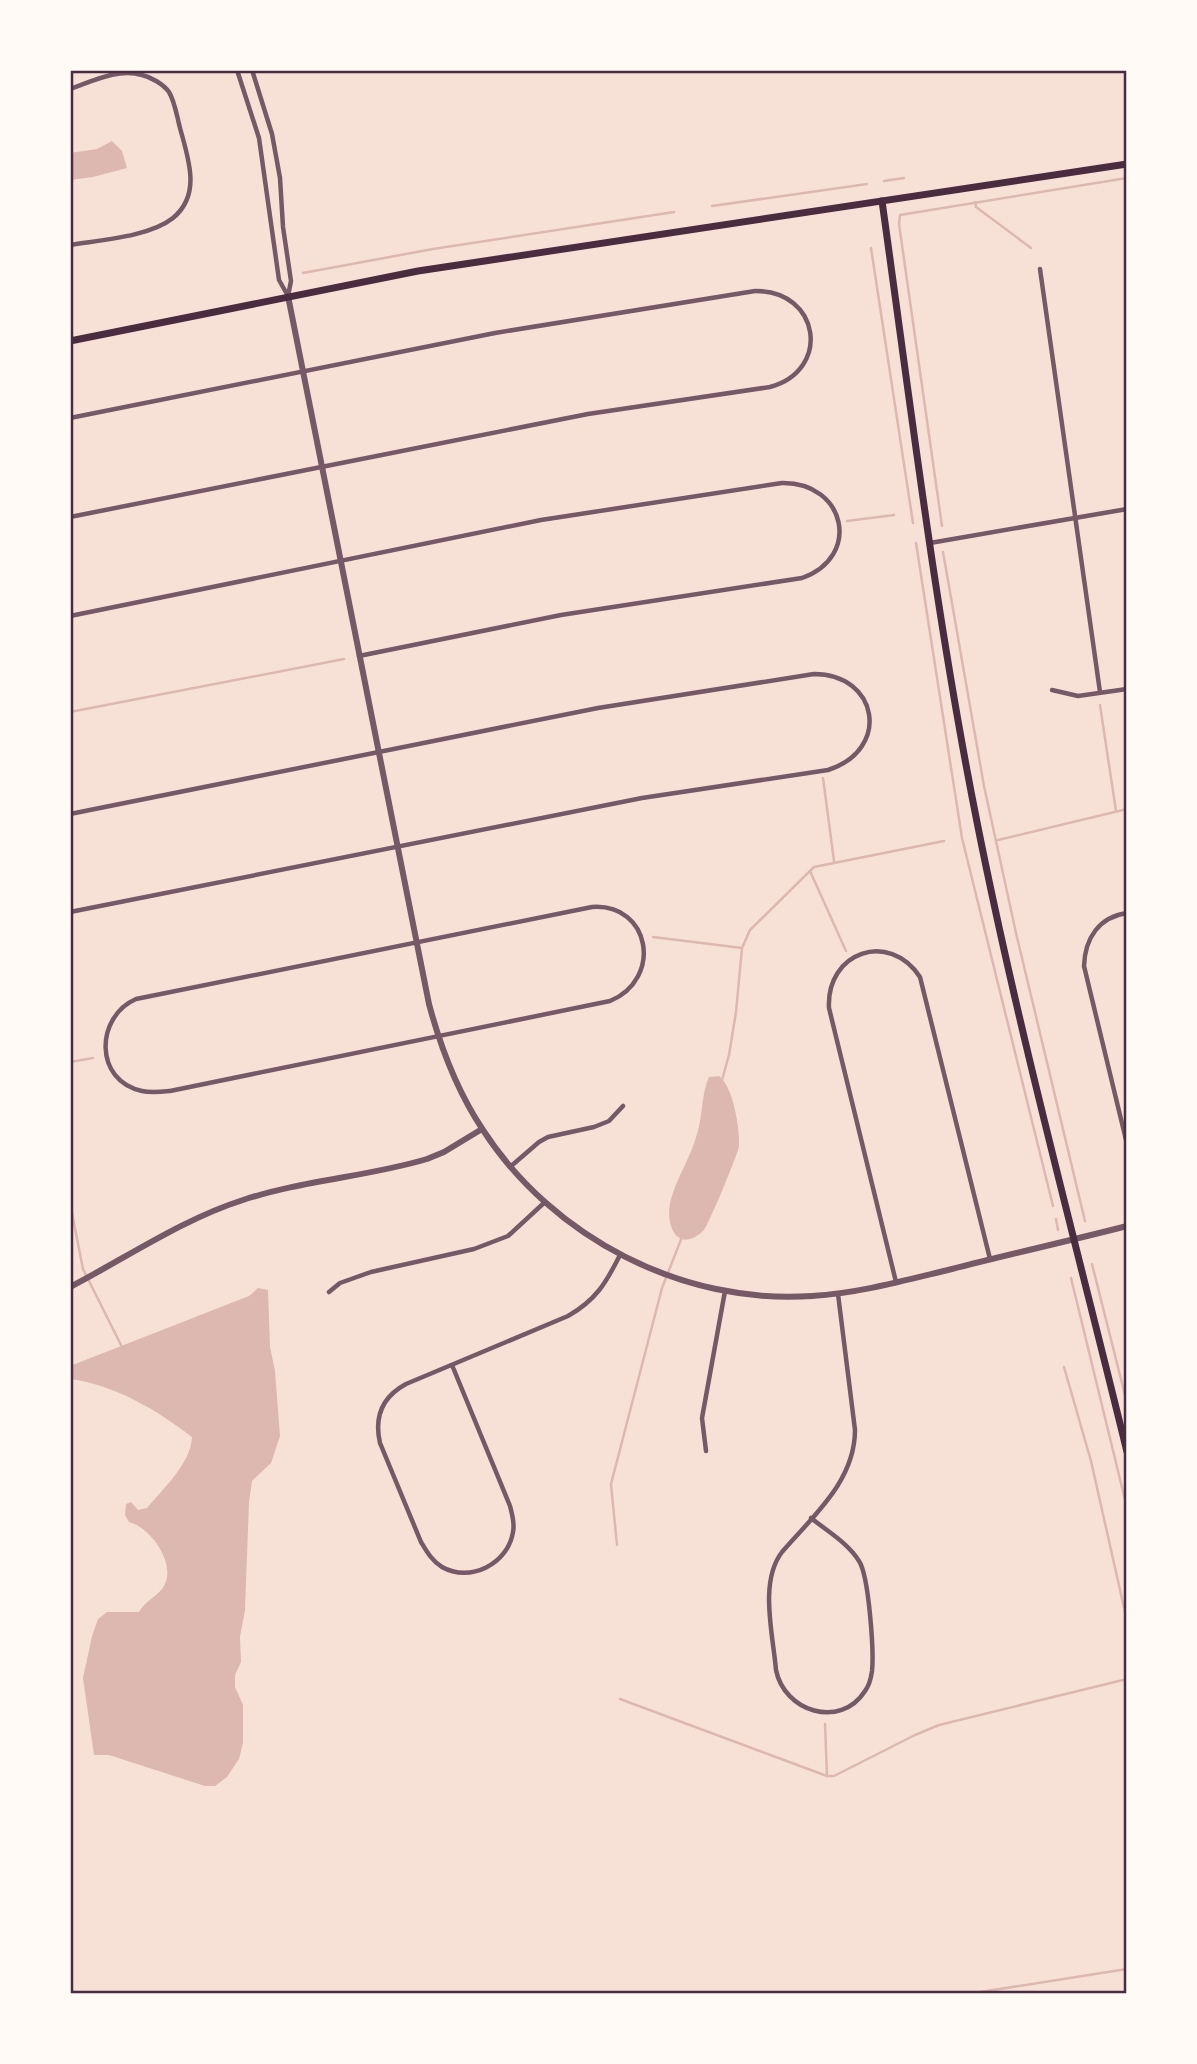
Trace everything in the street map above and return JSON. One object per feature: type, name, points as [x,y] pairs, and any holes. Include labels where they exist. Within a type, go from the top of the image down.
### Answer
[{"type":"main road","points":[[70,341],[418,271],[1127,164]]},
{"type":"main road","points":[[882,201],[929,543],[976,820],[1007,964],[1127,1452]]},
{"type":"street","points":[[237,70],[259,138],[279,280],[288,296],[397,846],[438,1035],[458,1087],[482,1129],[510,1167],[571,1224],[620,1255],[673,1278],[725,1291],[789,1297],[838,1294],[1127,1226]]},
{"type":"street","points":[[252,70],[272,134],[280,178],[283,227],[291,281],[288,296]]},
{"type":"street","points":[[70,89],[117,73],[130,72],[145,75],[159,83],[169,92],[174,104],[191,166],[191,183],[187,199],[176,216],[160,227],[70,245]]},
{"type":"street","points":[[1040,269],[1100,692]]},
{"type":"street","points":[[70,418],[567,320],[755,291],[767,290],[785,296],[799,306],[810,327],[811,342],[805,363],[794,376],[780,385],[588,414],[70,517]]},
{"type":"street","points":[[70,616],[541,520],[782,483],[808,486],[818,492],[831,505],[839,524],[838,542],[831,559],[818,571],[802,578],[561,615],[359,656]]},
{"type":"street","points":[[929,543],[1127,509]]},
{"type":"street","points":[[70,814],[598,708],[814,674],[829,674],[850,684],[860,695],[868,712],[868,733],[861,749],[849,762],[828,771],[642,798],[70,912]]},
{"type":"street","points":[[1052,690],[1078,696],[1127,689]]},
{"type":"street","points":[[598,906],[625,916],[635,927],[643,943],[644,961],[639,977],[633,986],[616,999],[438,1035],[157,1092],[141,1091],[121,1081],[108,1064],[105,1051],[105,1034],[110,1021],[121,1007],[136,999],[417,941],[598,906]]},
{"type":"street","points":[[1127,913],[1112,917],[1093,932],[1085,950],[1084,966],[1127,1144]]},
{"type":"street","points":[[896,1282],[829,1008],[829,992],[836,975],[849,960],[867,953],[896,955],[909,964],[920,977],[990,1259]]},
{"type":"street","points":[[510,1167],[548,1137],[609,1121],[623,1106]]},
{"type":"street","points":[[73,1285],[206,1214],[243,1199],[428,1159],[482,1129]]},
{"type":"street","points":[[329,1292],[340,1283],[371,1272],[474,1249],[508,1236],[545,1202]]},
{"type":"street","points":[[452,1365],[513,1519],[512,1539],[501,1558],[480,1571],[469,1573],[443,1568],[428,1554],[420,1541],[378,1435],[379,1413],[392,1392],[406,1384],[568,1316],[585,1306],[604,1286],[620,1255]]},
{"type":"street","points":[[706,1451],[702,1418],[725,1291]]},
{"type":"street","points":[[811,1518],[854,1553],[862,1565],[866,1581],[872,1672],[859,1699],[832,1712],[813,1711],[795,1702],[783,1689],[776,1670],[769,1591],[771,1572],[778,1559],[844,1476],[851,1461],[854,1422],[838,1294]]},
{"type":"shaded area","points":[[112,141],[122,151],[127,168],[70,180],[70,153],[97,149]]},
{"type":"shaded area","points":[[719,1076],[732,1098],[739,1146],[704,1230],[686,1240],[675,1234],[671,1227],[671,1199],[699,1127],[709,1077]]},
{"type":"shaded area","points":[[258,1288],[268,1290],[270,1347],[275,1371],[280,1436],[271,1463],[252,1481],[249,1502],[245,1610],[240,1637],[241,1662],[235,1675],[235,1687],[243,1705],[243,1743],[239,1759],[227,1777],[215,1786],[205,1786],[109,1755],[94,1755],[83,1678],[98,1619],[107,1612],[139,1612],[162,1589],[166,1580],[165,1560],[160,1550],[146,1532],[129,1522],[125,1515],[126,1504],[131,1502],[138,1510],[147,1508],[182,1466],[192,1437],[135,1400],[103,1387],[70,1379],[70,1366],[249,1296]]},
{"type":"waterway","points":[[884,181],[904,178]]},
{"type":"waterway","points":[[942,526],[899,224],[900,215],[1127,178]]},
{"type":"waterway","points":[[712,206],[867,184]]},
{"type":"waterway","points":[[975,202],[976,207],[1031,248]]},
{"type":"waterway","points":[[303,273],[433,249],[674,212]]},
{"type":"waterway","points":[[871,248],[913,523]]},
{"type":"waterway","points":[[847,521],[894,515]]},
{"type":"waterway","points":[[916,543],[962,838],[1053,1206]]},
{"type":"waterway","points":[[943,552],[984,786],[1085,1221]]},
{"type":"waterway","points":[[70,712],[344,659]]},
{"type":"waterway","points":[[1100,705],[1116,811]]},
{"type":"waterway","points":[[823,778],[834,861]]},
{"type":"waterway","points":[[998,840],[1127,809]]},
{"type":"waterway","points":[[722,1080],[736,1012],[742,948],[750,930],[814,867],[944,841]]},
{"type":"waterway","points":[[810,871],[846,951]]},
{"type":"waterway","points":[[653,937],[742,948]]},
{"type":"waterway","points":[[70,1062],[93,1058]]},
{"type":"waterway","points":[[70,1203],[83,1269],[122,1347]]},
{"type":"waterway","points":[[1056,1219],[1058,1230]]},
{"type":"waterway","points":[[617,1545],[611,1484],[662,1288],[682,1237]]},
{"type":"waterway","points":[[1092,1264],[1127,1403]]},
{"type":"waterway","points":[[1071,1278],[1127,1508]]},
{"type":"waterway","points":[[1064,1367],[1091,1461],[1127,1621]]},
{"type":"waterway","points":[[620,1699],[827,1776],[834,1776],[939,1725],[1127,1679]]},
{"type":"waterway","points":[[825,1724],[827,1776]]},
{"type":"waterway","points":[[968,1994],[1127,1969]]}]
